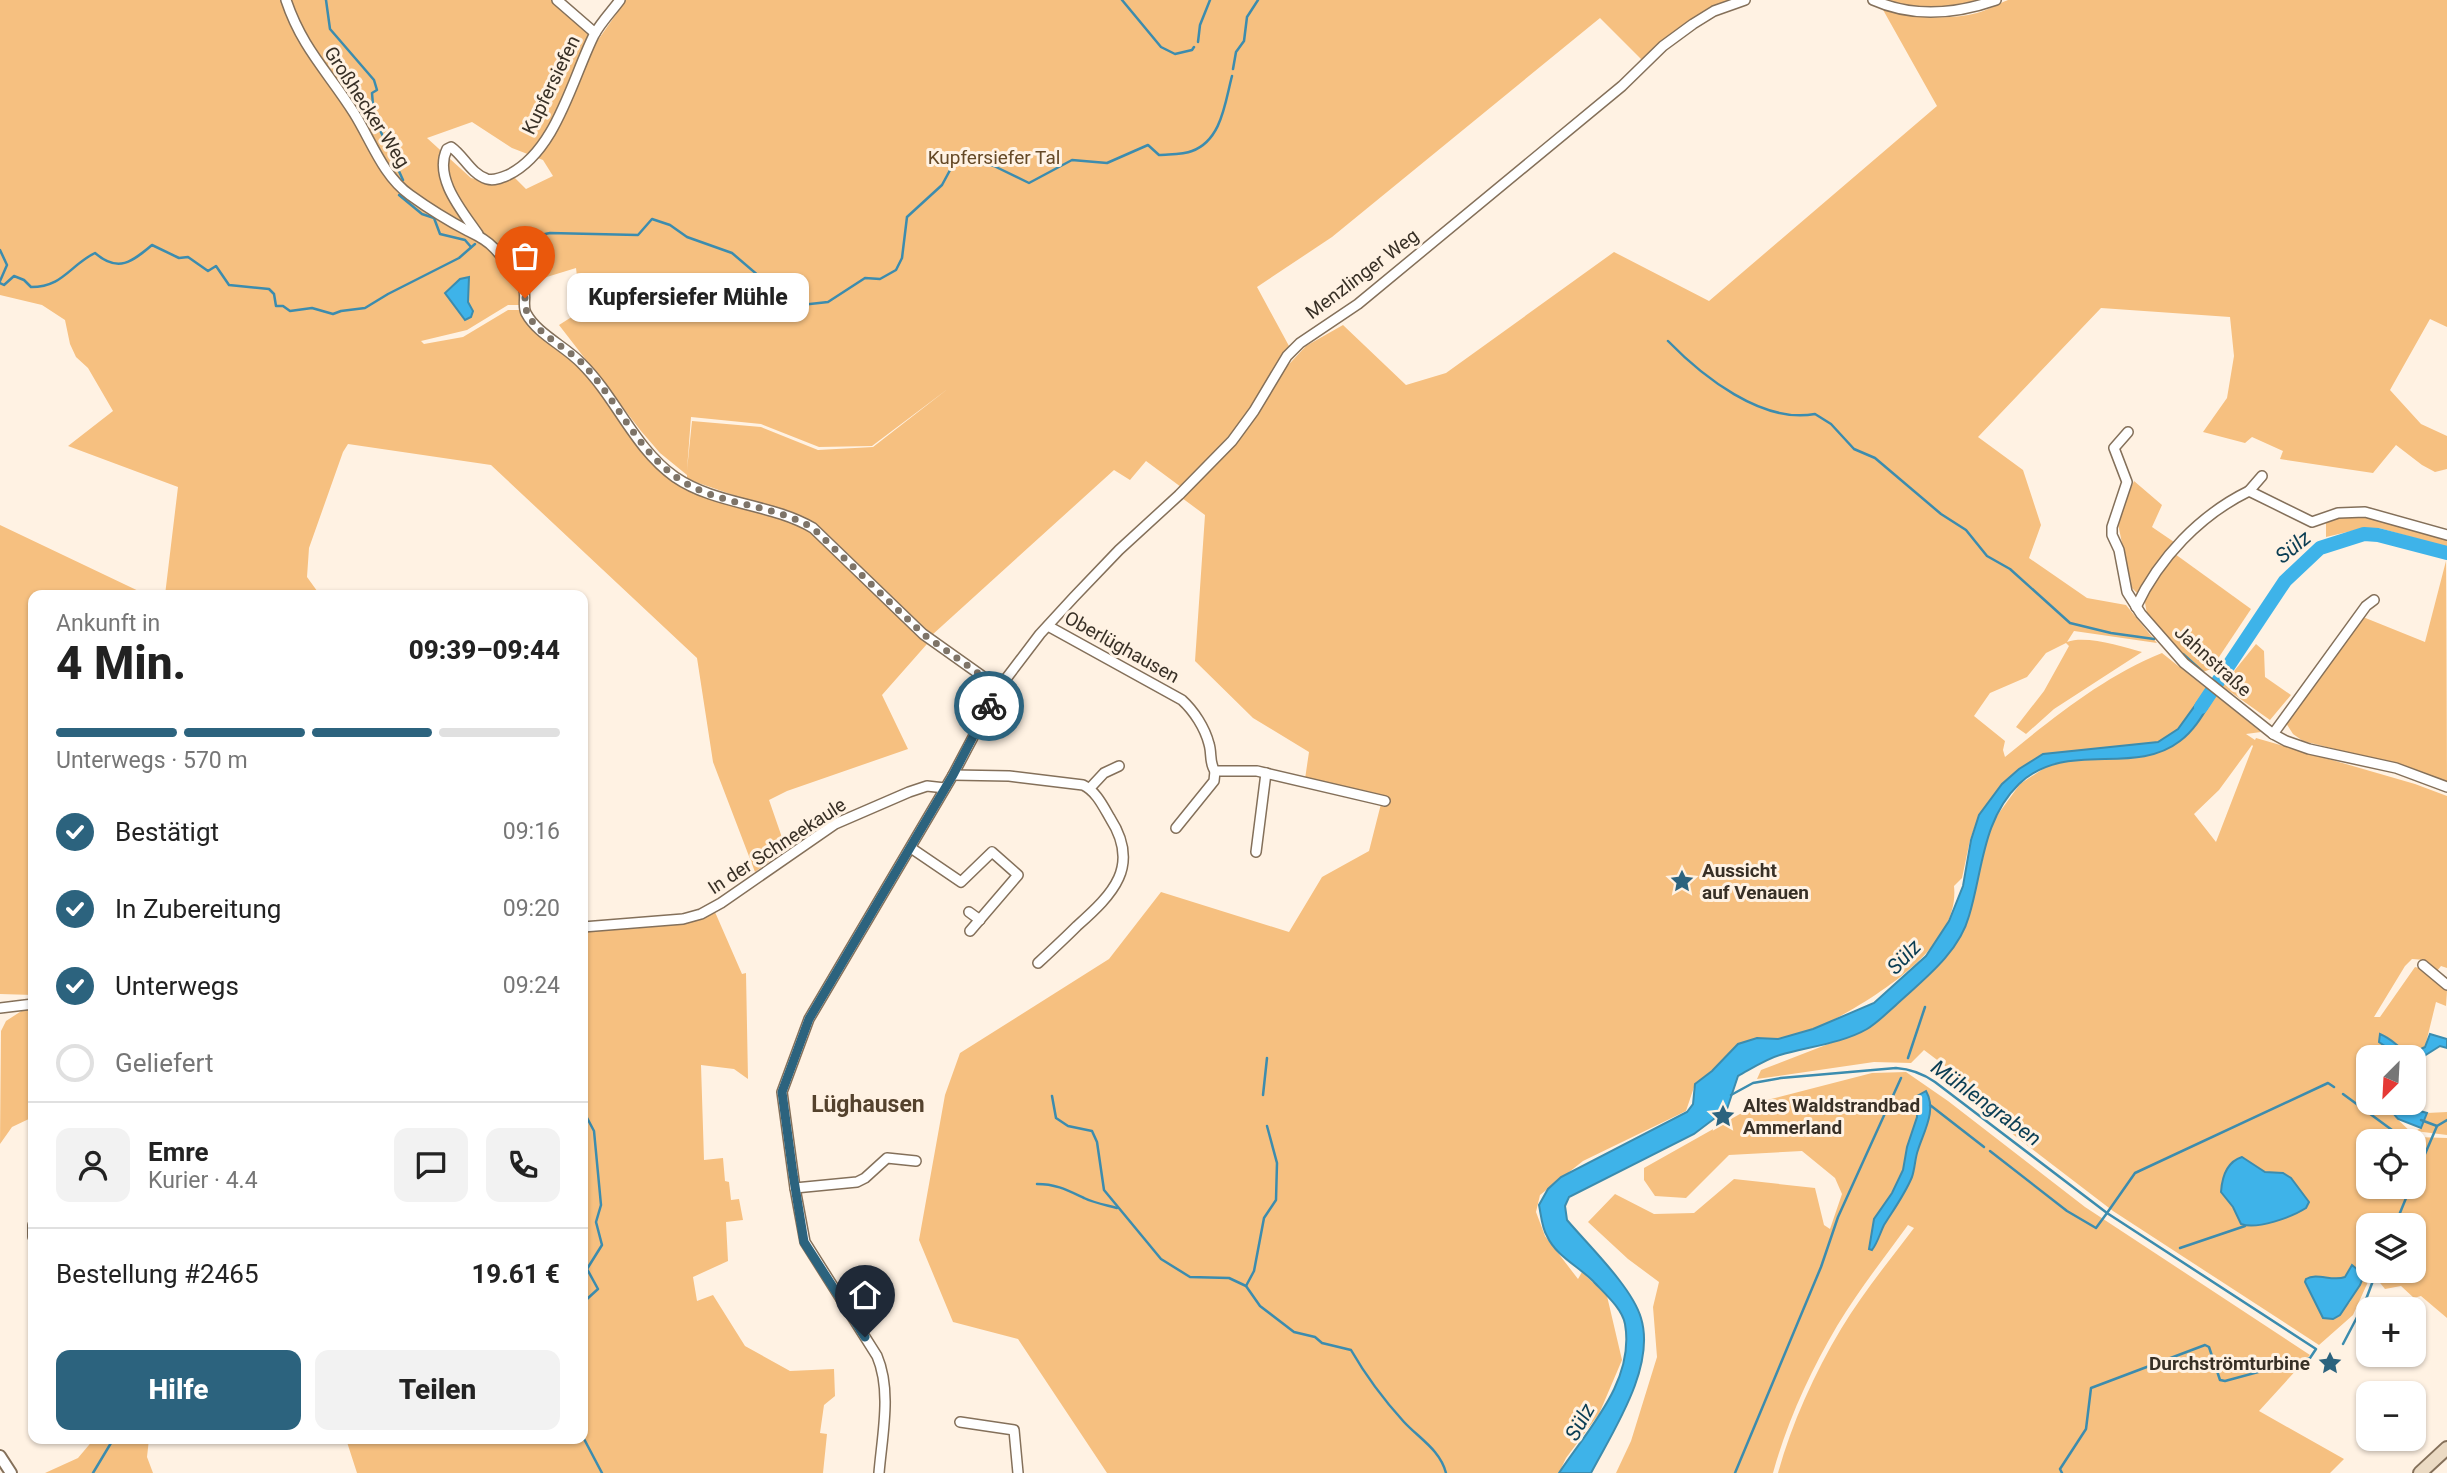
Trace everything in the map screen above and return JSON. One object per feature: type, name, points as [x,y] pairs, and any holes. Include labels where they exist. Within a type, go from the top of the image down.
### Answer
[{"type":"main road","points":[[2420,1473],[2447,1448]]},
{"type":"street","name":"Großhecker Weg","points":[[286,0],[294,24],[310,53],[347,102],[391,177],[408,195],[494,247],[523,287],[524,307],[531,319],[582,363],[651,457],[690,486],[718,497],[773,510],[813,528],[923,634],[999,688]]},
{"type":"street","points":[[557,0],[596,33]]},
{"type":"street","name":"Kupfersiefen","points":[[479,236],[448,186],[444,153],[451,147],[480,176],[494,180],[509,175],[526,163],[550,132],[596,33],[620,0]]},
{"type":"street","name":"Menzlinger Weg","points":[[879,1473],[884,1399],[882,1368],[804,1242],[782,1092],[809,1019],[953,775],[999,688],[1048,626],[1119,550],[1180,495],[1232,441],[1254,411],[1287,356],[1300,343],[1358,304],[1622,86],[1663,46],[1714,11],[1745,0]]},
{"type":"street","points":[[1873,0],[1897,8],[1939,12],[1974,8],[1996,0]]},
{"type":"street","name":"Jahnstraße","points":[[2128,432],[2115,448],[2127,482],[2112,527],[2112,535],[2119,550],[2127,592],[2166,644],[2203,680],[2273,734],[2309,749],[2396,768],[2447,786]]},
{"type":"street","points":[[2136,607],[2161,564],[2195,527],[2249,491],[2262,476]]},
{"type":"street","points":[[2249,491],[2312,522],[2338,513],[2365,512],[2447,535]]},
{"type":"street","points":[[2273,734],[2366,606],[2374,600]]},
{"type":"street","name":"Oberlüghausen","points":[[1048,626],[1182,700],[1196,716],[1208,740],[1215,771]]},
{"type":"street","points":[[1090,788],[1104,773],[1119,766]]},
{"type":"street","points":[[1176,828],[1214,781],[1215,771],[1256,771],[1385,801]]},
{"type":"street","points":[[1256,852],[1266,773]]},
{"type":"street","points":[[953,775],[1009,776],[1083,785],[1090,788],[1120,833],[1124,846],[1121,875],[1096,909],[1038,963]]},
{"type":"street","name":"In der Schneekaule","points":[[588,927],[683,919],[701,914],[835,824],[927,786],[945,788]]},
{"type":"street","points":[[911,848],[961,882],[992,852],[1018,875],[970,931]]},
{"type":"street","points":[[970,912],[980,920]]},
{"type":"street","points":[[2423,965],[2447,985]]},
{"type":"street","points":[[0,1008],[28,1005]]},
{"type":"street","points":[[795,1188],[857,1182],[887,1158],[916,1161]]},
{"type":"street","points":[[960,1422],[1014,1430],[1018,1473]]},
{"type":"street","points":[[0,1456],[11,1473]]},
{"type":"green space","name":"Kupfersiefer Tal","points":[[0,0],[556,0],[590,36],[598,40],[626,0],[1732,0],[1695,17],[1642,60],[1600,18],[1332,237],[1257,287],[1289,346],[1240,424],[1181,487],[1146,461],[1130,480],[1114,470],[932,635],[817,524],[687,479],[687,475],[660,453],[641,431],[559,325],[581,311],[576,268],[524,284],[500,258],[518,286],[522,305],[508,305],[467,330],[421,341],[424,344],[463,337],[508,310],[521,310],[589,378],[648,459],[671,479],[717,501],[743,505],[815,531],[927,644],[882,695],[908,749],[787,791],[769,800],[786,849],[755,872],[713,762],[697,658],[491,465],[348,444],[309,548],[307,577],[316,590],[166,590],[178,487],[68,446],[113,411],[88,368],[76,357],[65,320],[42,305],[0,295]],"holes":[[[472,122],[512,148],[543,160],[553,176],[526,189],[514,177],[491,183],[471,178],[427,138]],[[949,388],[873,447],[818,450],[761,427],[692,421],[687,470],[691,417],[761,424],[819,447],[872,446]]]},
{"type":"green space","points":[[1885,0],[1982,0],[1934,8]]},
{"type":"green space","points":[[2008,0],[2447,0],[2447,327],[2430,319],[2390,390],[2421,424],[2447,436],[2447,469],[2435,472],[2396,445],[2373,473],[2280,459],[2283,451],[2252,437],[2245,443],[2203,432],[2227,398],[2234,356],[2230,317],[2101,308],[1978,437],[2023,470],[2041,525],[2029,558],[2087,598],[2126,605],[2157,643],[2074,631],[2067,642],[2094,641],[2142,652],[2054,709],[2026,734],[2016,727],[2044,691],[2069,646],[2066,643],[2046,653],[2027,677],[1990,693],[1974,716],[2005,741],[2005,757],[2099,686],[2162,653],[2207,689],[2178,729],[2158,742],[2043,754],[1979,815],[1970,840],[1962,878],[1954,886],[1949,920],[1927,952],[1895,981],[1810,1032],[1695,1084],[1686,1111],[1583,1161],[1540,1195],[1536,1212],[1545,1236],[1578,1279],[1582,1272],[1607,1296],[1622,1360],[1599,1414],[1566,1458],[1559,1473],[1107,1473],[1018,1339],[953,1322],[919,1240],[945,1095],[960,1053],[1109,959],[1161,892],[1289,932],[1322,877],[1369,851],[1383,796],[1305,779],[1309,752],[1253,718],[1195,661],[1205,515],[1182,498],[1253,421],[1278,376],[1306,346],[1343,325],[1406,385],[1446,373],[1614,252],[1709,301],[1937,106],[1882,8],[1917,16],[1953,17],[1981,12]]},
{"type":"green space","points":[[2134,481],[2162,505],[2152,527],[2174,542],[2156,564],[2138,594],[2131,587],[2117,519]]},
{"type":"green space","points":[[2343,515],[2381,520],[2447,539],[2447,547],[2379,528],[2360,529],[2326,537],[2326,522]]},
{"type":"green space","points":[[0,525],[136,590],[28,590],[28,995],[0,994]]},
{"type":"green space","points":[[2175,554],[2251,609],[2211,669],[2203,672],[2171,646],[2147,614],[2144,597]]},
{"type":"green space","points":[[2446,561],[2447,782],[2398,765],[2303,741],[2293,734],[2286,723],[2363,617],[2425,642]]},
{"type":"green space","points":[[2256,644],[2264,651],[2265,677],[2291,695],[2270,720],[2222,686]]},
{"type":"green space","points":[[2215,695],[2261,732],[2246,734],[2255,740],[2256,738],[2415,784],[2447,796],[2447,968],[2441,966],[2437,971],[2425,960],[2412,959],[2374,1017],[2380,1017],[2415,967],[2422,969],[2447,991],[2446,1006],[2436,1002],[2425,1045],[2398,1045],[2380,1034],[2379,1042],[2383,1045],[2356,1045],[2356,1115],[2393,1115],[2408,1129],[2356,1129],[2356,1199],[2426,1199],[2426,1137],[2447,1138],[2447,1318],[2426,1300],[2426,1297],[2413,1297],[2401,1286],[2385,1289],[2380,1283],[2426,1283],[2426,1213],[2356,1213],[2356,1274],[2350,1267],[2345,1277],[2337,1280],[2312,1276],[2334,1319],[2350,1302],[2360,1283],[2367,1283],[2361,1297],[2356,1297],[2353,1315],[2319,1345],[2113,1211],[2002,1126],[2011,1116],[1924,1050],[1911,1063],[1874,1062],[1757,1079],[1761,1070],[1867,1029],[1949,953],[1969,918],[1991,824],[2020,784],[2046,767],[2072,759],[2146,756],[2194,728]],"holes":[[[2253,746],[2216,842],[2194,814],[2219,790]],[[2242,1157],[2265,1172],[2283,1173],[2285,1217],[2258,1225],[2241,1224],[2233,1207],[2221,1192]]]},
{"type":"green space","points":[[715,912],[742,974],[746,973],[748,1079],[734,1069],[701,1065],[704,1160],[723,1158],[725,1181],[729,1182],[731,1200],[739,1199],[743,1220],[726,1222],[728,1261],[693,1277],[697,1301],[713,1295],[745,1346],[790,1371],[834,1369],[835,1396],[824,1405],[820,1433],[827,1434],[823,1473],[357,1473],[348,1444],[588,1444],[588,932],[669,925],[702,918]]},
{"type":"green space","points":[[23,1010],[28,1010],[28,1119],[12,1127],[0,1144],[1,1031],[6,1021]]},
{"type":"green space","points":[[1906,1072],[1948,1101],[2085,1207],[2310,1355],[2259,1411],[2344,1459],[2330,1473],[1778,1473],[1797,1417],[1822,1363],[1858,1303],[1914,1228],[1908,1225],[1827,1343],[1792,1416],[1773,1473],[1616,1473],[1631,1441],[1657,1357],[1653,1307],[1659,1282],[1628,1259],[1588,1222],[1615,1194],[1654,1214],[1694,1213],[1734,1179],[1815,1188],[1824,1225],[1830,1229],[1842,1194],[1835,1178],[1802,1151],[1729,1155],[1686,1198],[1655,1196],[1644,1180],[1644,1168],[1763,1101],[1872,1073]]},
{"type":"green space","points":[[2447,1112],[2447,1135],[2419,1129],[2427,1113]]},
{"type":"green space","points":[[90,1444],[148,1444],[147,1457],[153,1473],[45,1473],[78,1458]]},
{"type":"water","points":[[469,277],[468,302],[473,311],[471,317],[465,320],[445,293],[460,279]]},
{"type":"water","points":[[2207,689],[2215,695],[2200,720],[2180,741],[2162,751],[2142,757],[2058,763],[2038,771],[2019,784],[2007,798],[1991,829],[1969,916],[1957,942],[1928,976],[1874,1024],[1847,1038],[1775,1057],[1738,1076],[1727,1109],[1694,1134],[1569,1197],[1565,1206],[1567,1220],[1629,1293],[1641,1318],[1644,1337],[1638,1378],[1591,1473],[1559,1473],[1607,1403],[1623,1365],[1626,1345],[1625,1324],[1616,1307],[1593,1281],[1556,1249],[1545,1233],[1539,1205],[1548,1189],[1561,1177],[1687,1112],[1693,1104],[1695,1084],[1738,1044],[1757,1038],[1778,1039],[1813,1029],[1874,1003],[1926,956],[1949,921],[1963,886],[1971,840],[1979,815],[2002,784],[2019,769],[2043,754],[2158,742],[2178,729]]},
{"type":"water","points":[[2380,1034],[2397,1045],[2383,1045],[2379,1042]]},
{"type":"water","points":[[2430,1034],[2447,1039],[2447,1048],[2440,1046],[2426,1055]]},
{"type":"water","points":[[1926,1091],[1930,1113],[1912,1177],[1874,1247],[1869,1249],[1874,1219],[1892,1193],[1903,1170],[1917,1117],[1917,1096]]},
{"type":"water","points":[[2427,1113],[2421,1128],[2394,1115]]},
{"type":"water","points":[[2242,1157],[2265,1172],[2283,1173],[2291,1178],[2309,1202],[2306,1208],[2284,1219],[2265,1224],[2241,1224],[2233,1207],[2221,1192],[2226,1171],[2232,1162]]},
{"type":"water","points":[[2352,1265],[2356,1268],[2356,1283],[2361,1283],[2360,1285],[2340,1315],[2333,1319],[2323,1318],[2305,1282],[2306,1279],[2315,1276],[2345,1277]]},
{"type":"waterway","points":[[326,0],[330,29],[374,80],[377,90],[372,93],[374,117],[403,180]]},
{"type":"waterway","points":[[1122,0],[1161,47],[1175,54],[1192,50],[1194,47]]},
{"type":"waterway","points":[[1198,42],[1200,25],[1210,0]]},
{"type":"waterway","points":[[1233,69],[1236,52],[1244,41],[1247,17],[1258,0]]},
{"type":"waterway","points":[[501,243],[550,233],[638,235],[652,219],[670,225],[687,237],[732,253],[787,300],[801,305],[828,302],[865,278],[880,279],[896,270],[902,258],[907,217],[942,185],[956,159],[994,166],[1029,183],[1072,160],[1107,163],[1148,145],[1159,155],[1188,152],[1202,146],[1216,129],[1232,76]]},
{"type":"waterway","points":[[399,195],[422,214],[434,218],[440,234],[465,240],[471,247]]},
{"type":"waterway","points":[[0,283],[4,285],[14,276],[31,287],[51,284],[95,253],[111,263],[118,264],[131,260],[152,245],[179,258],[188,257],[208,271],[216,266],[229,285],[269,289],[274,294],[276,306],[283,306],[290,311],[312,308],[333,314],[365,308],[459,258],[475,244]]},
{"type":"waterway","points":[[0,250],[7,265],[0,281]]},
{"type":"waterway","points":[[1668,341],[1715,382],[1754,405],[1774,412],[1815,414],[1831,424],[1854,449],[1875,458],[1941,514],[1966,530],[1987,556],[2010,569],[2070,623],[2111,633],[2154,639]]},
{"type":"waterway","name":"Sülz","points":[[2201,707],[2285,581],[2320,548],[2364,534],[2378,535],[2447,553]]},
{"type":"waterway","points":[[2183,654],[2203,672]]},
{"type":"waterway","points":[[1908,1058],[1925,1007]]},
{"type":"waterway","points":[[1263,1095],[1267,1058]]},
{"type":"waterway","name":"Mühlengraben","points":[[1731,1095],[1753,1083],[1781,1078],[1896,1068],[1912,1070],[1935,1082],[2107,1213],[2135,1173],[2328,1083],[2334,1087]]},
{"type":"waterway","points":[[1735,1473],[1821,1267],[1838,1217],[1901,1078]]},
{"type":"waterway","name":"Mühlengraben","points":[[2343,1094],[2391,1129]]},
{"type":"waterway","points":[[1052,1096],[1056,1118],[1068,1126],[1092,1131],[1097,1142],[1104,1190],[1161,1259],[1190,1277],[1229,1278],[1246,1286],[1260,1306],[1294,1332],[1351,1350],[1389,1405],[1434,1451],[1446,1473]]},
{"type":"waterway","points":[[1930,1105],[1984,1147]]},
{"type":"waterway","points":[[588,1120],[594,1131],[601,1205],[596,1222],[602,1245],[588,1267]]},
{"type":"waterway","name":"Mühlengraben","points":[[2421,1120],[2437,1126]]},
{"type":"waterway","name":"Mühlengraben","points":[[2426,1152],[2437,1126],[2447,1120]]},
{"type":"waterway","points":[[1246,1286],[1254,1271],[1264,1218],[1276,1200],[1277,1163],[1267,1126]]},
{"type":"waterway","name":"Mühlengraben","points":[[1990,1151],[2067,1211],[2096,1228],[2107,1213],[2316,1349],[2310,1358],[2225,1381],[2220,1380],[2209,1347],[2205,1345],[2091,1388],[2086,1429],[2060,1469],[2062,1473]]},
{"type":"waterway","points":[[1037,1184],[1056,1186],[1117,1208]]},
{"type":"waterway","name":"Mühlengraben","points":[[2400,1213],[2406,1199]]},
{"type":"waterway","points":[[2180,1248],[2245,1226]]},
{"type":"waterway","points":[[588,1271],[598,1289],[588,1298]]},
{"type":"waterway","name":"Mühlengraben","points":[[2343,1344],[2372,1283]]},
{"type":"waterway","points":[[93,1473],[110,1444]]},
{"type":"waterway","points":[[587,1444],[602,1473]]},
{"type":"way so far","points":[[525,298],[526,313],[555,342],[582,363],[651,457],[690,486],[718,497],[773,510],[813,528],[923,634],[999,688],[989,706]]},
{"type":"place","name":"Kupfersiefer Mühle","points":[[525,298]]},
{"type":"place","name":"Aussicht auf Venauen","points":[[1682,881]]},
{"type":"place","name":"Altes Waldstrandbad Ammerland","points":[[1723,1116]]},
{"type":"place","name":"Durchströmturbine","points":[[2330,1363]]},
{"type":"district","name":"Lüghausen","points":[[868,1104]]},
{"type":"route","points":[[865,1337],[804,1242],[782,1092],[809,1019],[953,775],[989,706]]}]
